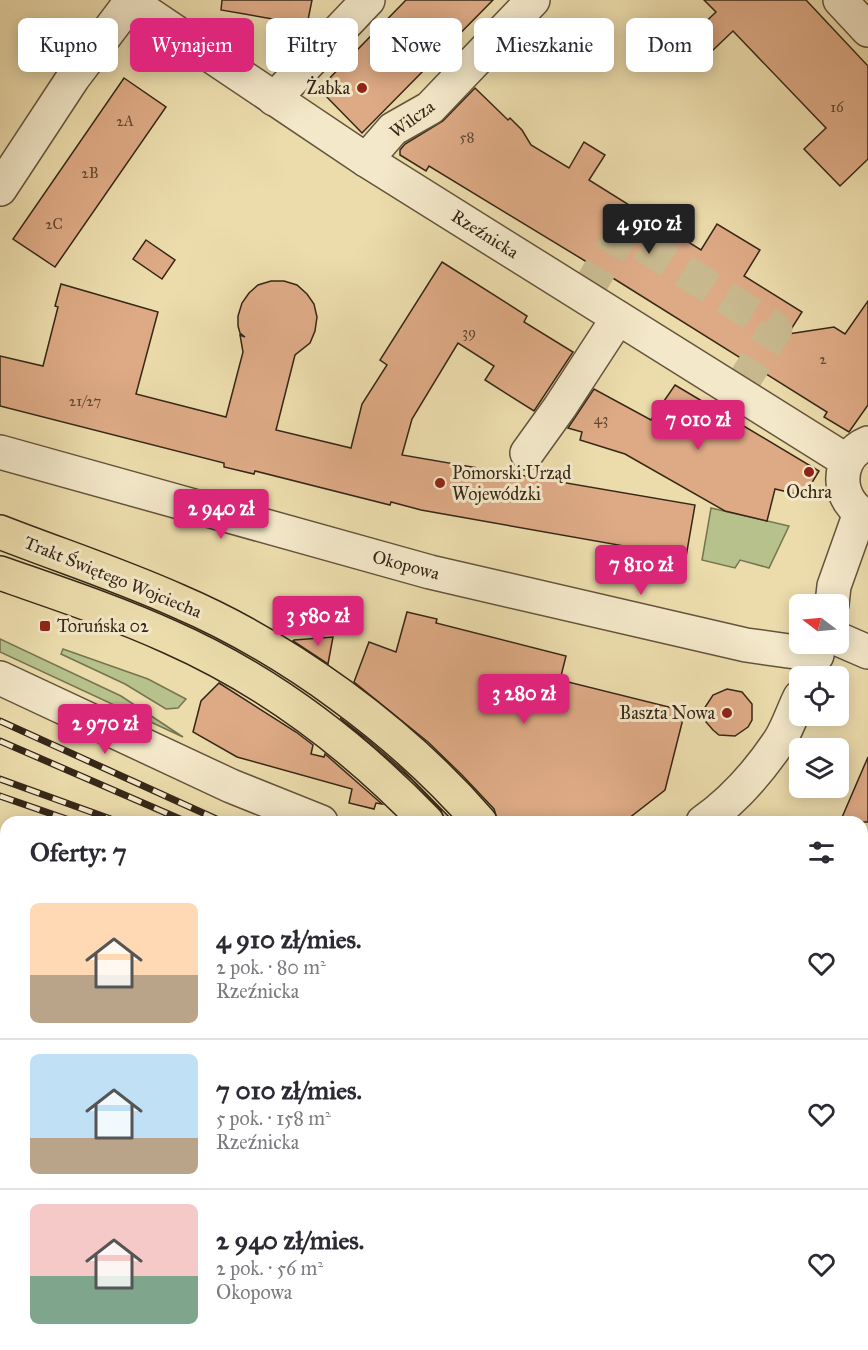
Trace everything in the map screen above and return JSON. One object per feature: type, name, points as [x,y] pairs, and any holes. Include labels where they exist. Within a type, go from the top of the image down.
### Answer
[{"type":"main road","name":"Trakt Świętego Wojciecha","points":[[0,532],[179,601],[285,658],[361,710],[450,787],[475,816]]},
{"type":"main road","name":"Trakt Świętego Wojciecha","points":[[0,573],[102,608],[171,637],[222,663],[319,724],[391,784],[421,816]]},
{"type":"street","points":[[274,99],[369,0]]},
{"type":"street","name":"Wilcza","points":[[366,160],[393,129],[430,108],[533,0]]},
{"type":"street","points":[[840,0],[868,30]]},
{"type":"street","points":[[0,189],[73,78],[130,1]]},
{"type":"street","name":"Rzeźnicka","points":[[130,1],[366,160],[618,318],[857,452]]},
{"type":"street","points":[[527,453],[618,318]]},
{"type":"street","name":"Okopowa","points":[[0,452],[456,579],[746,645],[789,650]]},
{"type":"street","points":[[857,452],[843,472],[842,483],[850,505],[865,522]]},
{"type":"street","points":[[833,594],[834,586],[865,522]]},
{"type":"street","points":[[845,594],[865,522]]},
{"type":"street","name":"Okopowa","points":[[849,653],[868,652]]},
{"type":"street","points":[[0,678],[231,786],[306,816]]},
{"type":"street","points":[[710,816],[734,796],[756,772],[781,738],[789,721]]},
{"type":"green space","points":[[711,508],[789,526],[769,568],[740,560],[735,568],[702,560]]},
{"type":"green space","points":[[0,639],[121,696],[183,737],[0,652]]},
{"type":"green space","points":[[63,649],[148,679],[186,699],[178,708],[166,709],[125,684],[61,654]]},
{"type":"building","points":[[222,0],[312,0],[308,18],[267,18],[221,10]]},
{"type":"building","points":[[406,0],[493,0],[462,31],[462,18],[388,18]]},
{"type":"building","points":[[704,0],[806,0],[868,66],[868,159],[840,186],[804,149],[826,128],[733,31],[713,50],[713,18],[710,18],[716,12]]},
{"type":"building","points":[[370,37],[370,72],[422,72],[362,133],[319,89],[336,72],[358,72],[358,49]]},
{"type":"building","points":[[124,78],[166,107],[55,267],[13,239]]},
{"type":"building","points":[[475,88],[508,120],[510,118],[522,130],[531,145],[569,168],[584,142],[605,155],[589,180],[701,250],[717,224],[760,250],[744,276],[802,312],[788,334],[834,327],[845,334],[868,301],[868,405],[849,432],[824,417],[827,412],[600,270],[429,166],[426,171],[400,155],[400,150],[405,144],[443,121]]},
{"type":"building","points":[[146,240],[175,260],[162,279],[133,259]]},
{"type":"building","points":[[442,262],[527,316],[524,322],[573,352],[534,411],[485,380],[494,366],[458,343],[412,419],[402,455],[695,505],[686,557],[421,510],[391,502],[390,505],[255,471],[254,474],[224,467],[224,463],[0,406],[0,356],[43,366],[58,307],[55,306],[61,284],[158,312],[136,394],[226,417],[243,352],[240,335],[245,337],[240,333],[238,326],[242,303],[258,285],[271,281],[284,281],[297,285],[307,294],[314,304],[317,317],[310,343],[295,355],[276,430],[351,448],[362,404],[387,365],[380,360]]},
{"type":"building","points":[[675,385],[819,471],[804,496],[775,489],[767,521],[725,511],[625,454],[580,440],[582,432],[568,428],[594,389],[651,420]]},
{"type":"building","points":[[407,612],[437,619],[436,623],[566,656],[560,680],[685,711],[665,790],[632,816],[496,816],[494,809],[428,742],[354,682],[369,642],[396,652]]},
{"type":"building","points":[[333,637],[328,664],[293,641],[294,640]]},
{"type":"building","points":[[219,683],[296,732],[313,745],[311,754],[324,757],[325,754],[382,804],[376,803],[374,809],[349,803],[352,789],[237,757],[193,732],[201,701]]},
{"type":"building","name":"Baszta Nowa","points":[[727,689],[742,692],[752,704],[752,720],[748,727],[735,736],[719,735],[700,715],[713,695]]},
{"type":"building","points":[[340,718],[403,770],[448,816],[443,816],[440,809],[412,780]]},
{"type":"building","points":[[868,757],[868,816],[843,816]]},
{"type":"tunnel","points":[[584,296],[622,232],[776,329],[737,392]]},
{"type":"railway","points":[[0,721],[210,816]]},
{"type":"railway","points":[[0,741],[173,816]]},
{"type":"railway","points":[[0,779],[102,816]]},
{"type":"railway","points":[[0,796],[58,816]]},
{"type":"place","name":"Żabka","points":[[362,88]]},
{"type":"place","name":"Ochra","points":[[809,472]]},
{"type":"place","name":"Pomorski Urząd Wojewódzki","points":[[440,483]]},
{"type":"place","name":"Toruńska 02","points":[[45,626]]},
{"type":"place","name":"Baszta Nowa","points":[[727,713]]}]
